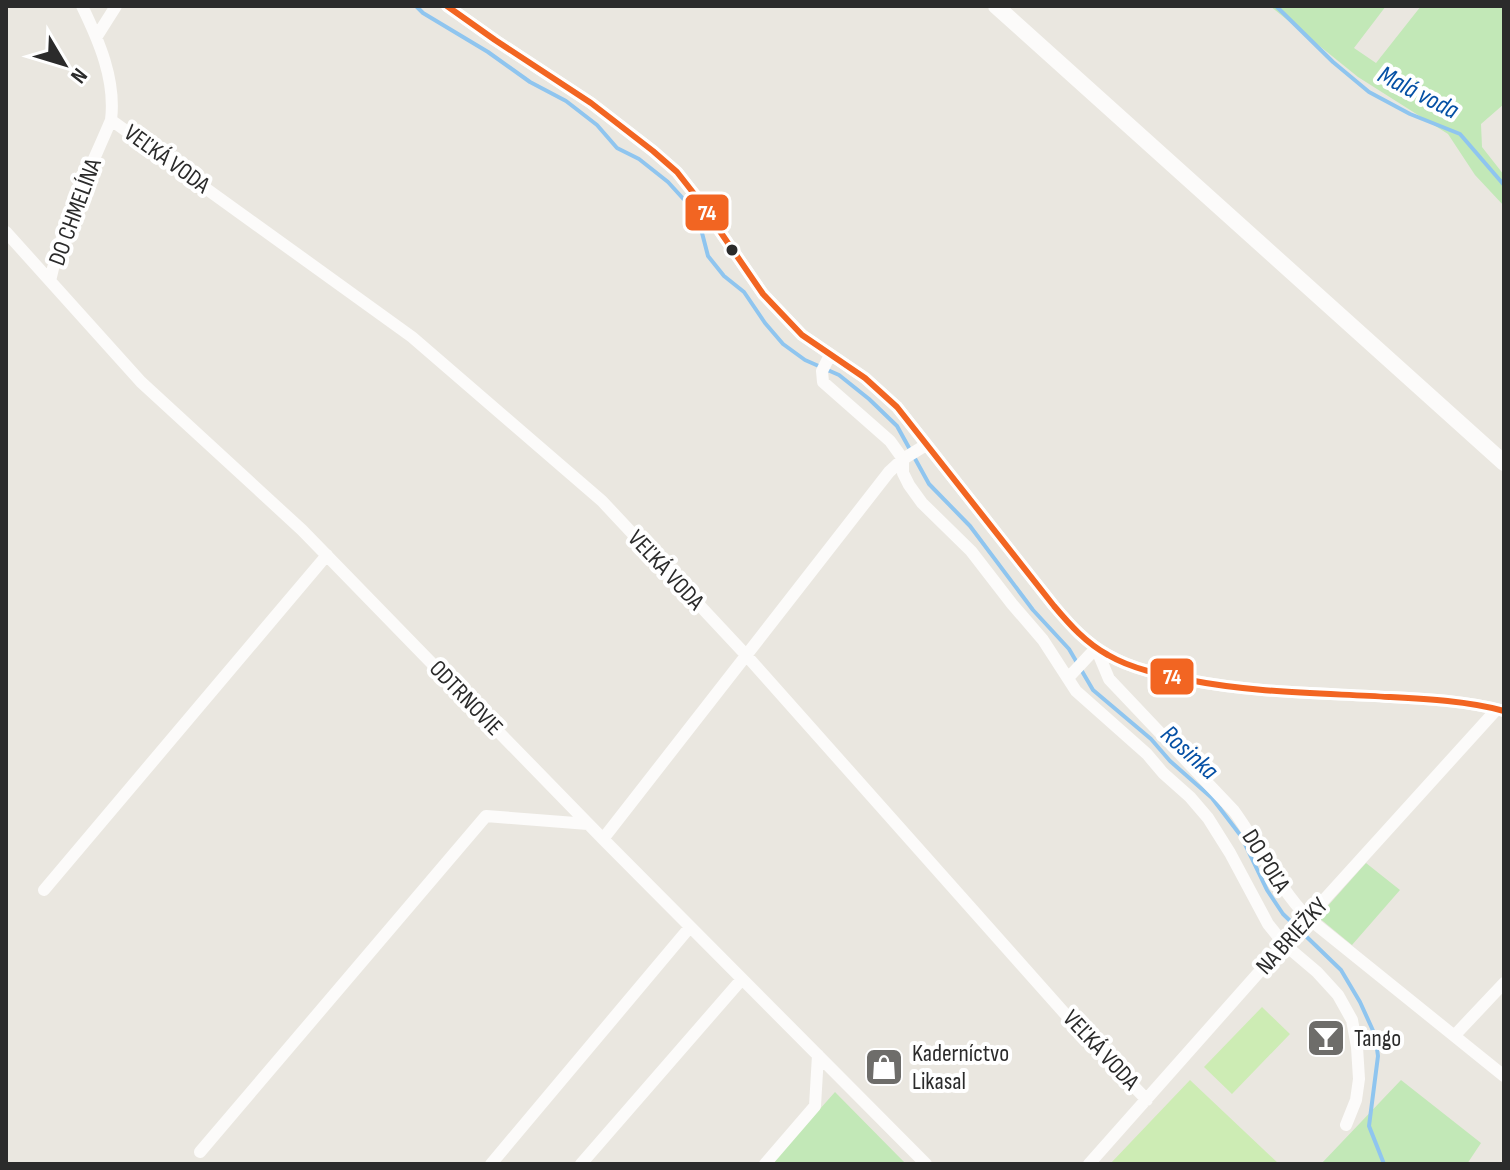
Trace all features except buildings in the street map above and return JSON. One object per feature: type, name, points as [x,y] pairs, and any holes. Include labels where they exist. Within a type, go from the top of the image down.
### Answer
[{"type":"street","name":"DO CHMELÍNA","points":[[50,281],[75,204],[111,120],[113,106],[97,36],[82,6]]},
{"type":"street","points":[[97,36],[116,6]]},
{"type":"street","points":[[447,6],[591,103],[667,163],[695,195],[763,294],[826,364],[865,378],[897,407],[913,453],[903,473],[922,503],[971,551],[1012,604],[1074,671],[1076,691],[1147,754],[1199,808],[1230,853],[1268,924],[1296,931],[1317,972],[1338,995],[1352,1020],[1359,1079],[1356,1100],[1346,1125]]},
{"type":"street","points":[[996,6],[1504,463]]},
{"type":"street","name":"VEĽKÁ VODA","points":[[111,120],[412,337],[602,501],[746,655],[1083,1034],[1147,1100]]},
{"type":"street","name":"ODTRNOVIE","points":[[6,232],[141,382],[302,530],[926,1164]]},
{"type":"street","points":[[826,364],[823,382],[890,441],[913,453],[1079,634],[1096,648],[1126,664],[1204,683],[1266,691],[1435,700],[1501,710]]},
{"type":"street","points":[[603,839],[889,472],[913,453]]},
{"type":"street","points":[[44,890],[327,555]]},
{"type":"street","points":[[1074,671],[1096,648]]},
{"type":"street","name":"DO POĽA","points":[[1096,648],[1109,679],[1234,811],[1281,886],[1296,931],[1455,1035],[1504,1076]]},
{"type":"street","name":"NA BRIEŽKY","points":[[1089,1164],[1296,931],[1501,710]]},
{"type":"street","points":[[200,1152],[486,816],[588,824]]},
{"type":"street","points":[[491,1164],[690,927]]},
{"type":"street","points":[[581,1164],[742,979]]},
{"type":"street","points":[[1455,1035],[1504,983]]},
{"type":"street","points":[[765,1164],[815,1106],[818,1055]]},
{"type":"green space","points":[[1270,6],[1386,6],[1354,48],[1376,63],[1421,6],[1504,6],[1504,104],[1481,124],[1482,147],[1504,175],[1504,206],[1475,175],[1448,134],[1358,77]]},
{"type":"green space","points":[[1366,863],[1400,890],[1352,945],[1318,917]]},
{"type":"green space","points":[[1262,1007],[1290,1034],[1232,1094],[1204,1067]]},
{"type":"green space","points":[[1190,1080],[1279,1164],[1110,1164]]},
{"type":"green space","points":[[1401,1080],[1481,1143],[1467,1164],[1321,1164]]},
{"type":"green space","points":[[835,1092],[906,1164],[771,1164]]},
{"type":"waterway","name":"Rosinka","points":[[416,6],[530,82],[566,101],[597,125],[617,148],[639,159],[668,182],[688,204],[701,229],[708,256],[724,276],[744,292],[783,344],[805,360],[839,375],[897,426],[929,484],[970,526],[1033,610],[1069,649],[1093,690],[1151,739],[1170,761],[1212,798],[1241,836],[1267,890],[1283,914],[1341,970],[1360,1002],[1375,1035],[1378,1056],[1369,1126],[1384,1164]]},
{"type":"waterway","name":"Malá voda","points":[[1276,6],[1333,62],[1369,92],[1410,114],[1460,134],[1504,185]]},
{"type":"transit line","name":"74","points":[[447,6],[591,103],[677,172],[763,294],[802,335],[865,378],[897,407],[1054,606],[1100,650],[1147,671],[1239,688],[1447,701],[1504,711]]},
{"type":"place","name":"Tango","points":[[1326,1038]]},
{"type":"place","name":"Kaderníctvo Likasal","points":[[884,1067]]}]
